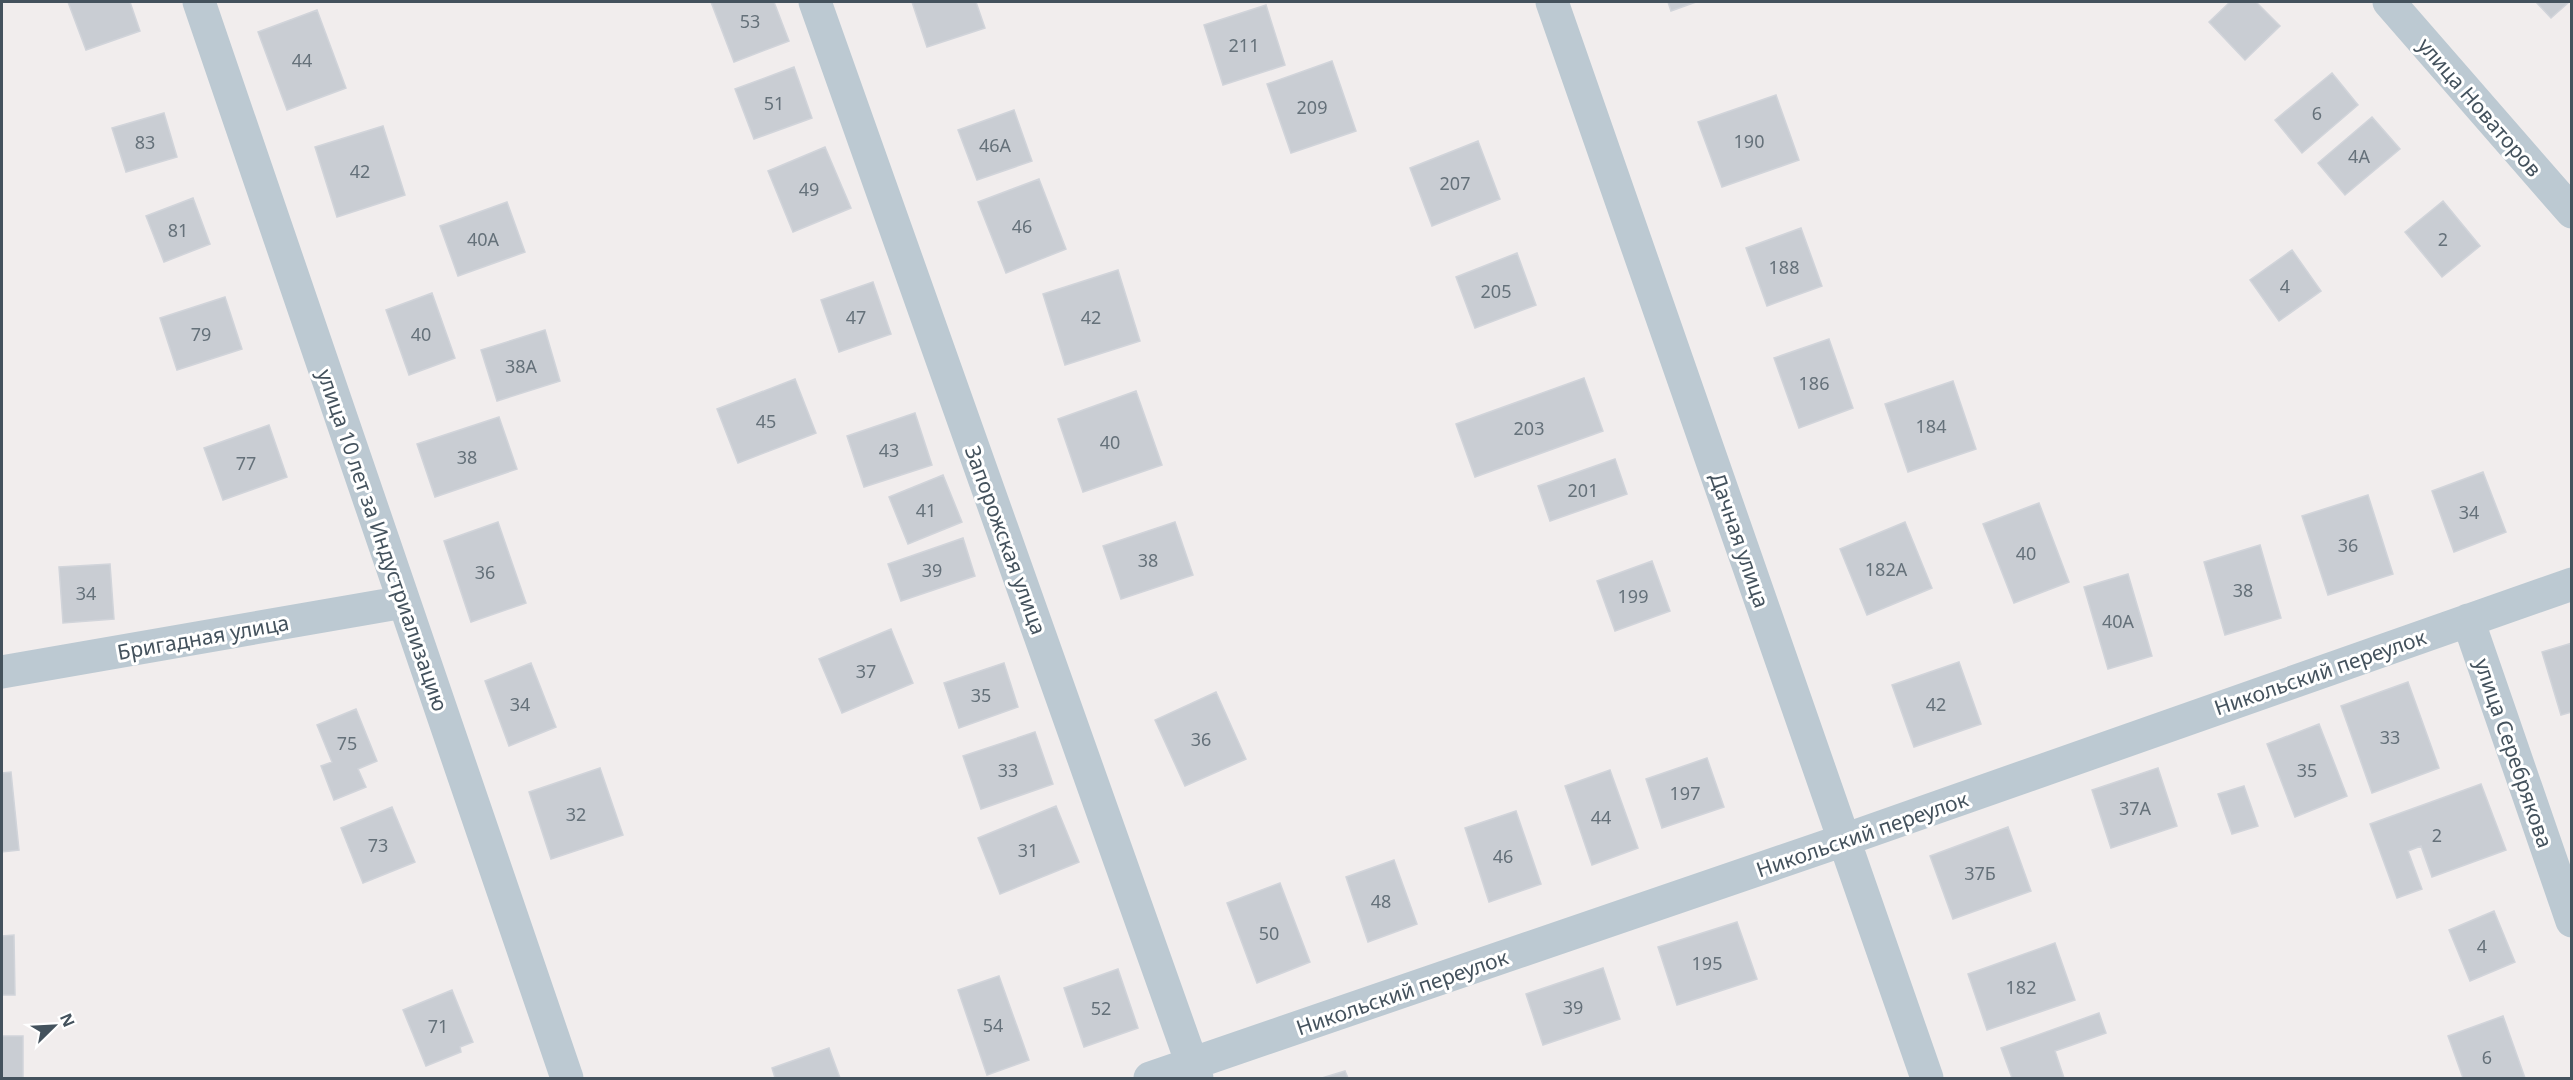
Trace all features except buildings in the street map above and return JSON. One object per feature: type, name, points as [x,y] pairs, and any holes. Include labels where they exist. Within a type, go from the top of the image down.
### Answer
[{"type":"street","name":"улица 10 лет за Индустриализацию","points":[[199,2],[567,1078]]},
{"type":"street","name":"Запорожская улица","points":[[815,2],[1194,1071]]},
{"type":"street","name":"Дачная улица","points":[[1552,2],[1927,1078]]},
{"type":"street","name":"улица Новаторов","points":[[2389,2],[2571,212]]},
{"type":"street","name":"Никольский переулок","points":[[1150,1078],[1194,1071],[2571,584]]},
{"type":"street","name":"Бригадная улица","points":[[2,672],[404,602]]},
{"type":"street","name":"улица Серебрякова","points":[[2468,620],[2571,921]]}]
